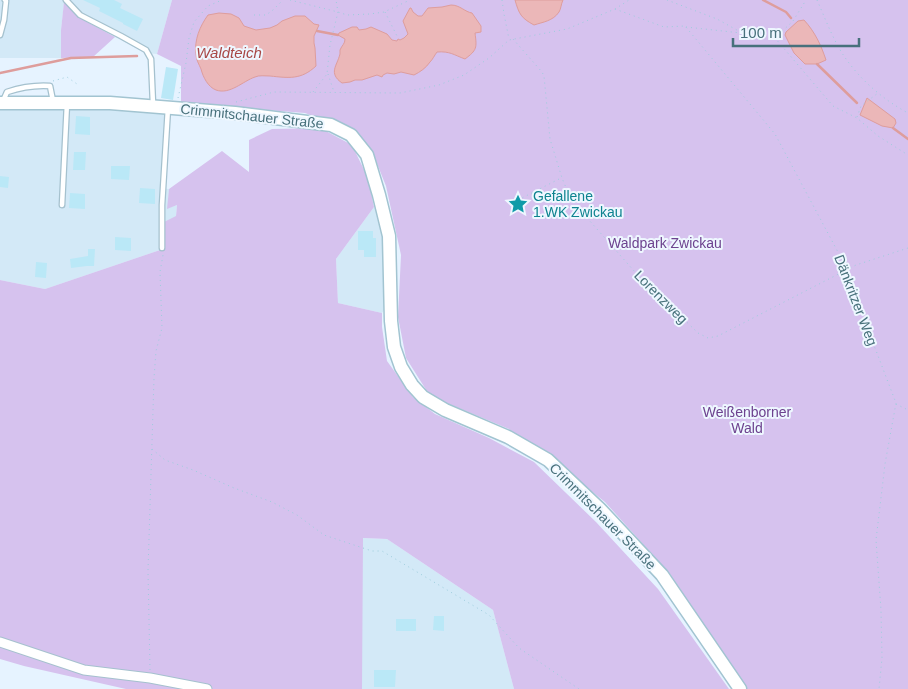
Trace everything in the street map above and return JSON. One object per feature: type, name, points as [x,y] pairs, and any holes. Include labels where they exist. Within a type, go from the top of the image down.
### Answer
[{"type":"main road","name":"Crimmitschauer Straße","points":[[1,103],[67,102],[154,105],[330,125],[351,136],[367,155],[379,195],[389,236],[391,321],[394,347],[412,385],[423,397],[445,410],[508,437],[548,460],[600,509],[662,574],[740,689]]},
{"type":"street","points":[[0,642],[84,670],[150,678],[207,689]]},
{"type":"lane","points":[[0,35],[4,20],[5,0]]},
{"type":"lane","points":[[66,0],[80,15],[146,50],[151,59],[154,105]]},
{"type":"lane","points":[[1,103],[7,92],[41,85],[50,86],[53,102]]},
{"type":"lane","points":[[62,205],[67,102]]},
{"type":"lane","points":[[163,249],[162,205],[172,107]]},
{"type":"path","points":[[172,107],[186,63],[189,38],[194,22],[208,6],[222,0]]},
{"type":"path","points":[[254,15],[266,15],[283,0]]},
{"type":"path","points":[[290,0],[347,15],[384,12],[410,0]]},
{"type":"path","points":[[335,93],[327,74],[330,45],[338,12],[336,0]]},
{"type":"path","points":[[502,0],[509,40]]},
{"type":"path","points":[[236,102],[274,92],[400,93],[439,85],[464,75],[489,58],[509,40],[567,29],[615,9],[629,0]]},
{"type":"path","points":[[667,0],[716,19],[744,34]]},
{"type":"path","points":[[775,38],[793,21],[806,0]]},
{"type":"path","points":[[817,0],[842,53],[878,93],[908,113]]},
{"type":"path","points":[[615,9],[664,27],[685,26],[775,38],[833,106],[857,118],[878,136],[908,155]]},
{"type":"path","points":[[384,12],[397,36]]},
{"type":"path","name":"Dänkritzer Weg","points":[[685,26],[775,134],[847,269],[856,298],[896,403]]},
{"type":"path","name":"Lorenzweg","points":[[513,39],[544,76],[550,139],[567,190],[581,211],[629,265],[698,333],[708,338],[718,336],[847,269]]},
{"type":"path","points":[[312,92],[327,74]]},
{"type":"path","points":[[41,85],[67,77],[77,84]]},
{"type":"path","points":[[857,118],[861,106],[878,93]]},
{"type":"path","points":[[518,200],[562,178]]},
{"type":"path","points":[[847,269],[908,248]]},
{"type":"path","points":[[150,678],[148,571],[156,351],[162,328],[160,272],[163,249]]},
{"type":"path","points":[[879,689],[882,658],[876,540],[885,464],[896,403],[908,410]]},
{"type":"path","points":[[152,449],[164,460],[272,502],[297,514],[324,536],[372,551],[382,551],[489,616],[518,648],[579,689]]},
{"type":"shaded area","points":[[0,0],[172,0],[157,54],[145,53],[78,17],[64,3],[61,30],[61,58],[0,58]]},
{"type":"shaded area","points":[[99,109],[163,112],[165,114],[160,188],[169,189],[168,208],[177,205],[176,216],[163,249],[45,289],[0,280],[0,110]]},
{"type":"shaded area","points":[[374,207],[378,210],[384,250],[384,310],[382,313],[338,303],[336,259]]},
{"type":"shaded area","points":[[362,538],[387,539],[493,610],[514,689],[362,689]]},
{"type":"green space","name":"Weißenborner Wald","points":[[172,0],[908,0],[908,689],[746,689],[670,574],[605,502],[549,457],[509,429],[430,396],[406,358],[398,317],[401,255],[386,186],[376,161],[351,130],[305,113],[181,103],[181,66],[157,54]]},
{"type":"green space","points":[[64,2],[78,17],[115,37],[93,57],[61,58]]},
{"type":"green space","points":[[320,128],[352,145],[368,178],[374,207],[336,259],[338,303],[382,313],[387,361],[413,397],[435,414],[489,438],[534,462],[596,522],[658,589],[729,689],[514,689],[493,610],[387,539],[363,538],[362,689],[126,689],[0,659],[0,280],[45,289],[163,249],[164,222],[176,216],[177,205],[167,209],[169,189],[222,151],[249,172],[249,140],[272,129]]},
{"type":"water","points":[[515,0],[563,0],[557,15],[548,21],[534,25],[521,15]]},
{"type":"water","points":[[451,5],[472,13],[481,26],[481,32],[475,33],[475,48],[465,59],[449,53],[437,52],[427,66],[414,75],[401,72],[387,73],[382,77],[377,75],[362,80],[342,83],[335,76],[334,73],[340,50],[345,41],[345,39],[338,35],[339,33],[352,27],[357,27],[359,30],[371,27],[397,41],[408,34],[403,21],[410,8],[418,16],[422,16],[428,8]]},
{"type":"water","name":"Waldteich","points":[[219,13],[231,14],[239,18],[244,26],[256,30],[270,28],[295,16],[305,16],[314,24],[319,25],[314,36],[316,66],[300,76],[258,76],[226,91],[213,89],[208,84],[197,60],[196,44],[200,28],[208,15]]},
{"type":"water","points":[[804,20],[817,39],[826,60],[817,64],[805,64],[794,53],[785,35],[798,21]]},
{"type":"water","points":[[867,98],[895,119],[896,123],[893,128],[882,126],[860,115]]},
{"type":"building","points":[[83,0],[114,0],[122,4],[120,8],[143,19],[137,31],[99,11],[100,8]]},
{"type":"building","points":[[166,67],[178,69],[173,100],[161,98]]},
{"type":"building","points":[[76,116],[90,117],[90,135],[75,134]]},
{"type":"building","points":[[74,152],[86,152],[85,170],[73,170]]},
{"type":"building","points":[[111,166],[130,166],[129,180],[111,179]]},
{"type":"building","points":[[0,176],[9,177],[8,188],[0,187]]},
{"type":"building","points":[[140,188],[155,189],[155,204],[139,203]]},
{"type":"building","points":[[70,193],[85,194],[85,209],[69,208]]},
{"type":"building","points":[[358,231],[373,231],[373,238],[376,238],[376,257],[364,257],[364,250],[358,250]]},
{"type":"building","points":[[115,237],[131,238],[131,251],[115,250]]},
{"type":"building","points":[[88,249],[95,249],[94,266],[71,268],[70,259],[88,256]]},
{"type":"building","points":[[36,262],[47,263],[46,278],[35,277]]},
{"type":"building","points":[[434,616],[444,616],[444,631],[433,630]]},
{"type":"building","points":[[396,619],[416,619],[416,631],[396,631]]},
{"type":"building","points":[[374,670],[396,670],[395,687],[374,687]]},
{"type":"waterway","points":[[763,0],[786,12],[791,18]]},
{"type":"waterway","points":[[317,31],[338,35]]},
{"type":"waterway","points":[[0,73],[71,58],[137,56]]},
{"type":"waterway","points":[[817,64],[857,103]]},
{"type":"waterway","points":[[893,128],[908,139]]},
{"type":"place","name":"Gefallene 1.WK Zwickau","points":[[518,204]]},
{"type":"park label","name":"Waldpark Zwickau","points":[[665,243]]}]
